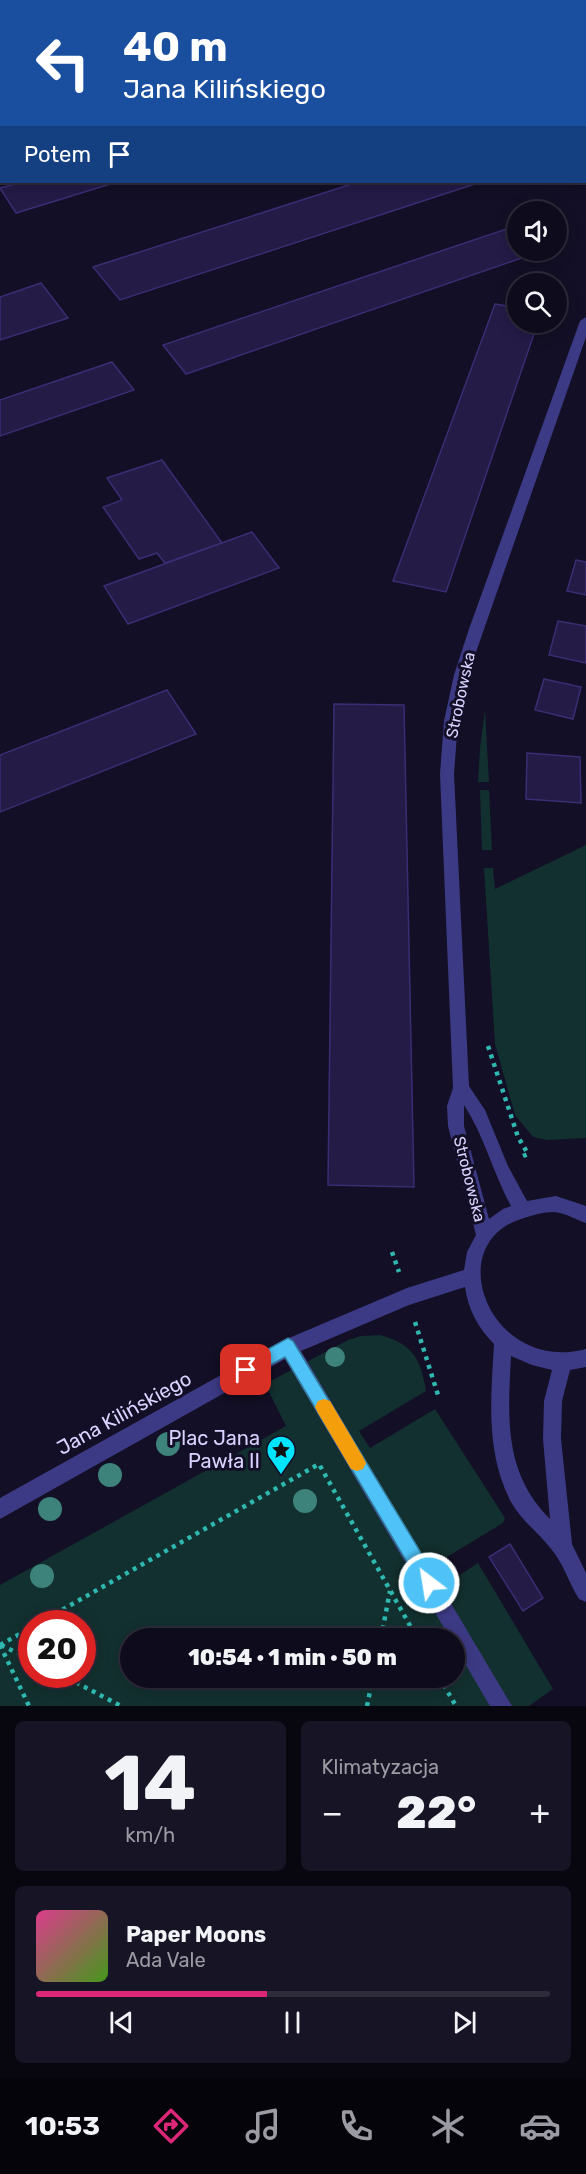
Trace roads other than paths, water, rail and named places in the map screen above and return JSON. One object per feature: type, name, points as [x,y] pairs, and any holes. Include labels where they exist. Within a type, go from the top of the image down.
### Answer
[{"type":"street","name":"Strobowska","points":[[484,1234],[456,1126],[455,1106],[461,1088],[447,774],[451,721],[461,675],[476,629],[586,321]]},
{"type":"street","name":"Strobowska","points":[[461,1088],[476,1106],[499,1164],[522,1208]]},
{"type":"street","points":[[586,1215],[556,1204],[522,1208],[496,1221],[484,1234],[474,1256],[471,1276],[474,1298],[485,1321],[502,1340],[525,1354],[550,1361],[576,1361],[586,1358]]},
{"type":"street","name":"Jana Kilińskiego","points":[[0,1509],[288,1347],[407,1297],[471,1276]]},
{"type":"street","points":[[502,1340],[501,1439],[505,1461],[516,1492],[529,1514],[562,1547],[586,1592]]},
{"type":"street","points":[[288,1347],[502,1706]]},
{"type":"street","points":[[562,1547],[552,1439],[553,1401],[563,1361]]},
{"type":"place","name":"Plac Jana Pawła II","points":[[281,1476]]}]
